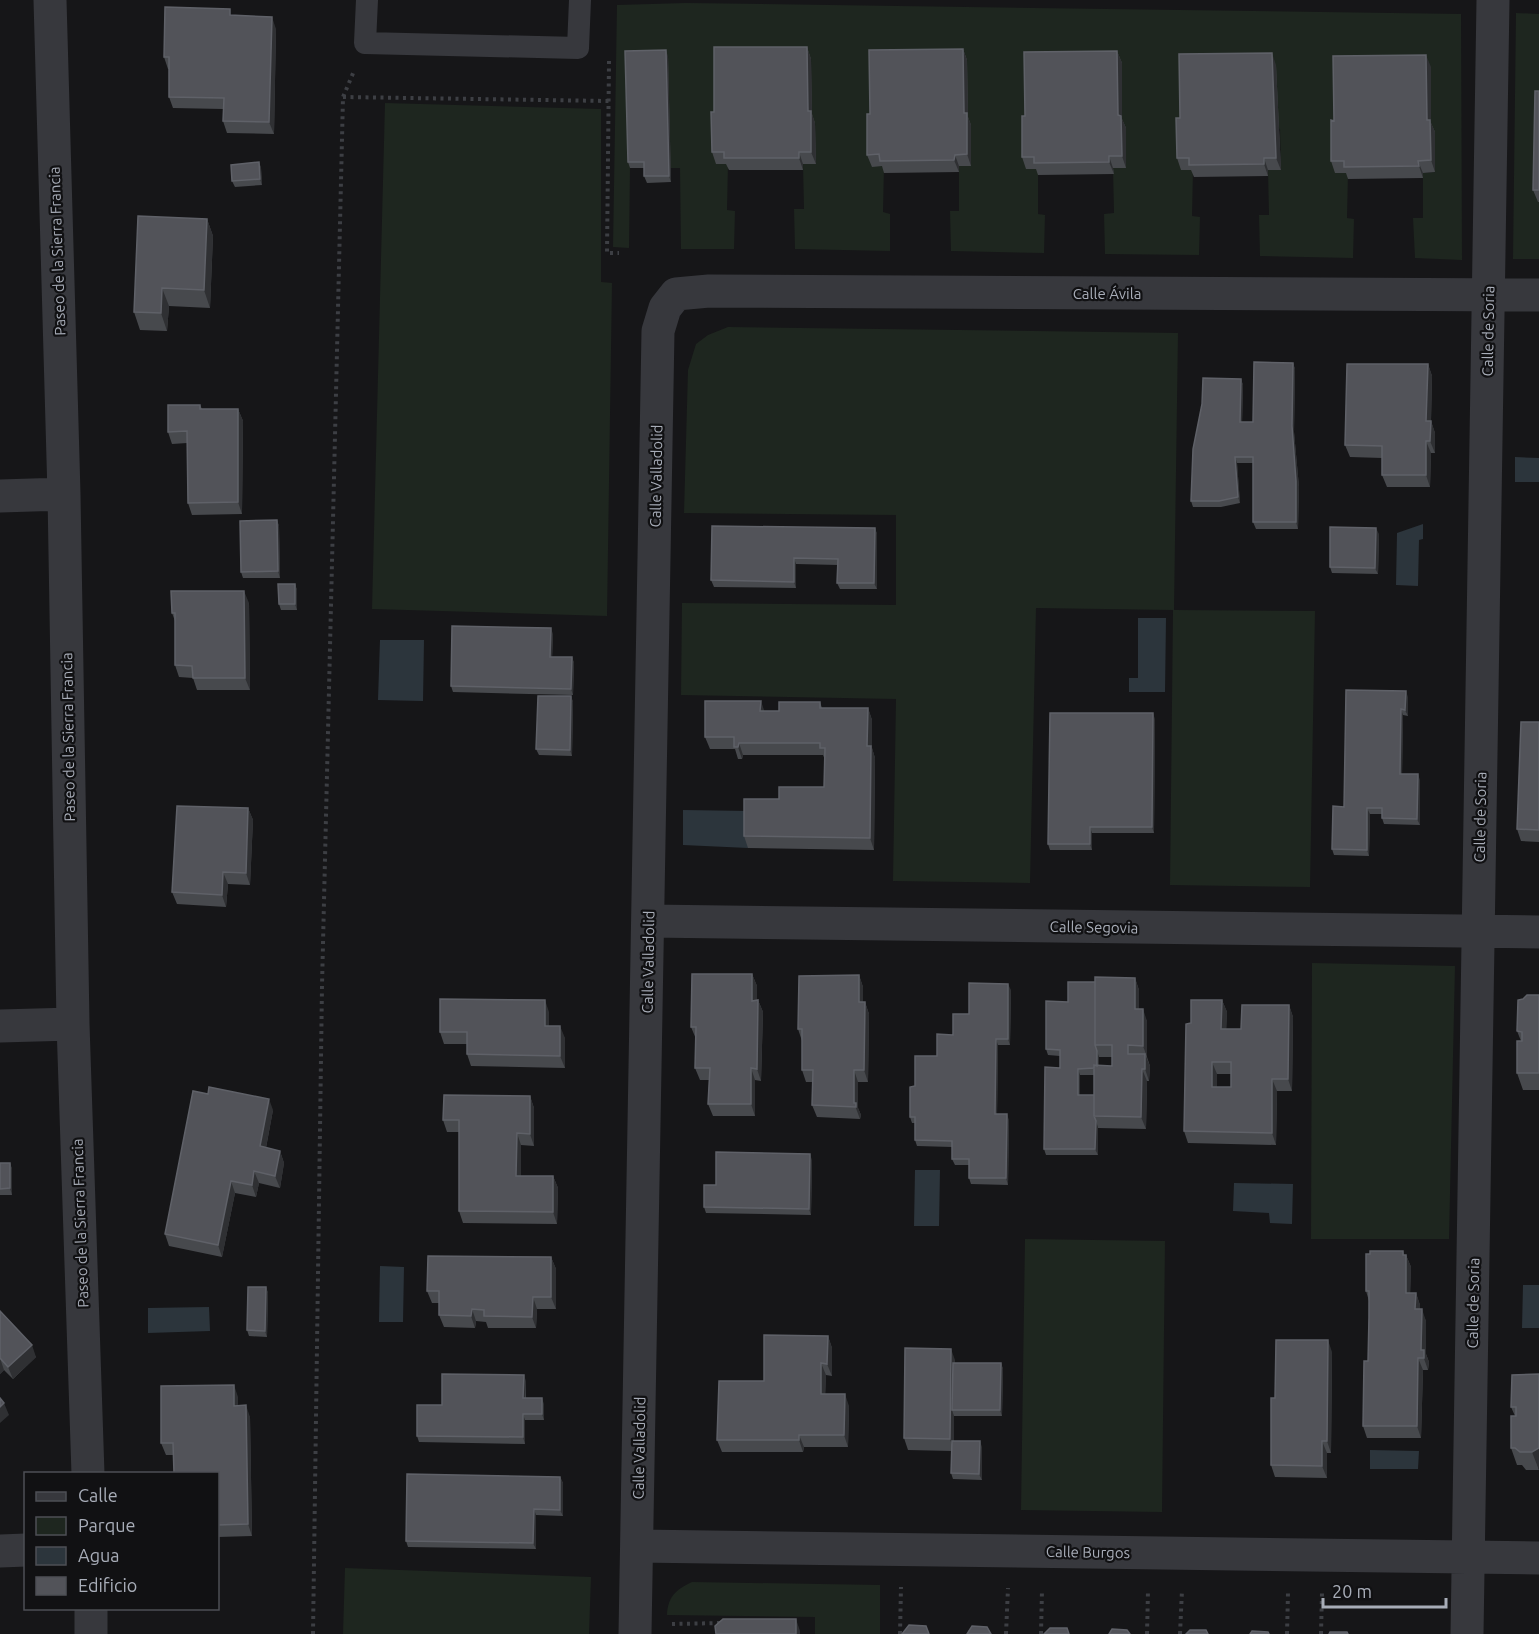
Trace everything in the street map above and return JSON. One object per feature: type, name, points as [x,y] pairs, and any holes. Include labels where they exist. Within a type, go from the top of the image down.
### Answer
[{"type":"street","name":"Paseo de la Sierra Francia","points":[[50,0],[64,494],[73,1024],[88,1472]]},
{"type":"street","name":"Calle de Soria","points":[[1467,1634],[1492,0]]},
{"type":"street","name":"Calle Ávila","points":[[676,294],[709,291],[1539,295]]},
{"type":"street","name":"Calle Valladolid","points":[[635,1634],[658,331],[665,308],[676,294]]},
{"type":"street","points":[[0,496],[64,494]]},
{"type":"street","name":"Calle Segovia","points":[[648,921],[1539,932]]},
{"type":"street","points":[[0,1026],[73,1024]]},
{"type":"street","name":"Calle Burgos","points":[[637,1546],[1539,1558]]},
{"type":"street","points":[[0,1551],[24,1550]]},
{"type":"street","points":[[91,1610],[91,1634]]},
{"type":"lane","points":[[367,0],[365,43],[578,48],[580,0]]},
{"type":"path","points":[[313,1634],[322,962],[343,97],[365,43]]},
{"type":"path","points":[[609,56],[607,253],[619,253]]},
{"type":"path","points":[[343,97],[609,101]]},
{"type":"path","points":[[900,1634],[902,1580]]},
{"type":"path","points":[[1006,1634],[1007,1582]]},
{"type":"path","points":[[1041,1634],[1042,1582]]},
{"type":"path","points":[[1147,1634],[1148,1584]]},
{"type":"path","points":[[1180,1634],[1182,1584]]},
{"type":"path","points":[[1287,1634],[1288,1586]]},
{"type":"path","points":[[1321,1634],[1323,1586]]},
{"type":"path","points":[[667,1624],[725,1623]]},
{"type":"green space","points":[[686,3],[1461,14],[1462,260],[1415,258],[1413,218],[1423,218],[1423,173],[1435,172],[1435,132],[1431,132],[1430,67],[1335,173],[1348,173],[1347,218],[1354,219],[1353,258],[1260,256],[1259,215],[1269,215],[1268,170],[1281,170],[1280,129],[1181,170],[1193,170],[1192,216],[1200,217],[1199,255],[1105,254],[1104,214],[1114,213],[1113,168],[1126,168],[1126,128],[1038,169],[1038,214],[1045,215],[1044,253],[951,251],[950,211],[959,211],[959,166],[971,166],[971,125],[872,166],[884,166],[883,212],[890,214],[890,251],[795,249],[794,209],[804,209],[803,164],[816,163],[815,124],[812,123],[811,59],[716,164],[728,164],[727,210],[735,211],[734,249],[681,249],[680,168],[630,168],[629,248],[613,247],[617,5]]},
{"type":"green space","points":[[1516,13],[1539,14],[1539,259],[1513,259]]},
{"type":"green space","points":[[385,103],[601,109],[601,282],[612,283],[607,616],[372,609]]},
{"type":"green space","points":[[728,327],[1178,333],[1174,610],[1315,611],[1310,887],[1170,885],[1173,610],[1036,608],[1030,883],[893,881],[896,699],[681,695],[682,603],[896,605],[896,515],[684,513],[688,370],[696,344],[708,335]]},
{"type":"green space","points":[[1312,963],[1455,966],[1449,1239],[1311,1239]]},
{"type":"green space","points":[[1025,1239],[1165,1241],[1162,1512],[1021,1510]]},
{"type":"green space","points":[[345,1568],[591,1577],[589,1634],[343,1634]]},
{"type":"green space","points":[[692,1582],[880,1585],[880,1634],[815,1634],[815,1617],[667,1615],[669,1603],[674,1595]]},
{"type":"water","points":[[1515,457],[1539,458],[1539,482],[1515,482]]},
{"type":"water","points":[[1423,524],[1423,539],[1419,540],[1418,586],[1396,585],[1397,533]]},
{"type":"water","points":[[1138,618],[1166,618],[1165,692],[1129,692],[1129,678],[1138,678]]},
{"type":"water","points":[[380,640],[424,640],[423,701],[378,700]]},
{"type":"water","points":[[683,810],[749,811],[748,848],[683,845]]},
{"type":"water","points":[[915,1170],[940,1170],[939,1226],[914,1226]]},
{"type":"water","points":[[1234,1183],[1293,1184],[1292,1224],[1270,1223],[1269,1213],[1233,1211]]},
{"type":"water","points":[[380,1266],[404,1267],[403,1322],[379,1322]]},
{"type":"water","points":[[1523,1285],[1539,1285],[1539,1328],[1522,1328]]},
{"type":"water","points":[[209,1307],[210,1331],[148,1333],[148,1308]]},
{"type":"water","points":[[1370,1450],[1419,1451],[1418,1469],[1370,1469]]},
{"type":"building","points":[[165,7],[230,9],[230,15],[272,17],[269,122],[223,121],[224,98],[169,97],[169,57],[164,57]]},
{"type":"building","points":[[714,47],[807,47],[811,152],[799,152],[799,158],[724,158],[724,152],[712,152]]},
{"type":"building","points":[[963,49],[967,154],[955,155],[954,160],[880,161],[879,154],[867,155],[867,114],[870,114],[869,50]]},
{"type":"building","points":[[666,50],[669,176],[644,176],[644,162],[628,162],[625,51]]},
{"type":"building","points":[[1117,51],[1118,115],[1121,116],[1122,156],[1109,156],[1109,162],[1034,163],[1034,157],[1022,157],[1022,116],[1025,116],[1024,52]]},
{"type":"building","points":[[1272,53],[1276,158],[1264,158],[1264,164],[1189,165],[1189,158],[1177,158],[1176,118],[1180,118],[1179,54]]},
{"type":"building","points":[[1426,55],[1427,120],[1430,120],[1431,160],[1418,161],[1419,166],[1344,167],[1344,161],[1331,161],[1331,120],[1334,121],[1333,56]]},
{"type":"building","points":[[1535,91],[1539,91],[1539,190],[1533,190]]},
{"type":"building","points":[[259,162],[260,179],[232,181],[231,165]]},
{"type":"building","points":[[138,216],[207,219],[204,290],[162,288],[161,313],[134,312]]},
{"type":"building","points":[[1254,362],[1293,363],[1292,426],[1296,522],[1253,522],[1253,457],[1235,457],[1238,497],[1219,501],[1191,501],[1193,449],[1202,404],[1203,378],[1241,379],[1240,422],[1253,422]]},
{"type":"building","points":[[1347,364],[1428,364],[1426,421],[1431,421],[1430,441],[1426,441],[1426,475],[1382,475],[1382,446],[1345,445]]},
{"type":"building","points":[[168,405],[200,405],[200,409],[238,409],[238,502],[188,503],[187,431],[168,432]]},
{"type":"building","points":[[277,520],[278,571],[241,572],[240,521]]},
{"type":"building","points":[[712,526],[875,528],[874,583],[837,583],[838,559],[794,558],[794,582],[711,580]]},
{"type":"building","points":[[1330,527],[1376,528],[1375,568],[1330,567]]},
{"type":"building","points":[[278,584],[295,584],[295,604],[279,604]]},
{"type":"building","points":[[171,591],[244,591],[245,678],[193,678],[192,666],[175,665],[175,613],[172,613]]},
{"type":"building","points":[[452,626],[551,628],[550,657],[572,657],[571,689],[451,686]]},
{"type":"building","points":[[1346,690],[1406,691],[1405,710],[1401,709],[1400,774],[1418,774],[1417,819],[1382,818],[1382,808],[1367,808],[1367,850],[1332,849],[1333,806],[1344,807]]},
{"type":"building","points":[[538,696],[571,696],[570,750],[536,749]]},
{"type":"building","points":[[705,701],[761,701],[760,711],[779,711],[779,702],[820,702],[820,708],[868,708],[867,746],[871,746],[870,838],[744,836],[744,799],[779,799],[779,787],[824,787],[825,748],[820,748],[820,743],[739,743],[738,747],[734,747],[734,737],[705,737]]},
{"type":"building","points":[[1050,713],[1153,713],[1152,827],[1090,827],[1090,844],[1048,844]]},
{"type":"building","points":[[1521,722],[1539,722],[1539,830],[1517,829]]},
{"type":"building","points":[[177,806],[248,808],[246,873],[223,872],[222,895],[172,892]]},
{"type":"building","points":[[692,974],[752,974],[752,1001],[758,1000],[757,1069],[751,1068],[751,1104],[708,1104],[710,1068],[695,1068],[696,1027],[691,1027]]},
{"type":"building","points":[[859,975],[859,1002],[865,1002],[864,1070],[854,1070],[856,1107],[812,1105],[813,1070],[802,1070],[802,1029],[798,1029],[799,976]]},
{"type":"building","points":[[1095,977],[1135,978],[1135,1009],[1143,1009],[1143,1046],[1128,1045],[1128,1054],[1145,1054],[1145,1069],[1142,1069],[1141,1117],[1094,1116],[1094,1065],[1112,1066],[1112,1045],[1095,1045]]},
{"type":"building","points":[[1068,982],[1095,982],[1097,1066],[1078,1069],[1078,1095],[1094,1095],[1095,1149],[1044,1149],[1045,1067],[1060,1068],[1060,1050],[1046,1049],[1046,1001],[1068,1002]]},
{"type":"building","points":[[969,983],[1008,984],[1008,1039],[996,1039],[995,1114],[1007,1114],[1006,1178],[969,1178],[969,1159],[952,1159],[952,1141],[915,1140],[915,1117],[910,1117],[910,1087],[915,1086],[915,1056],[937,1056],[937,1034],[953,1035],[953,1014],[969,1014]]},
{"type":"building","points":[[1527,995],[1539,995],[1539,1073],[1517,1073],[1517,1041],[1522,1041],[1522,1032],[1517,1031],[1518,1000]]},
{"type":"building","points":[[440,999],[545,1000],[545,1026],[560,1026],[560,1056],[467,1054],[467,1032],[440,1032]]},
{"type":"building","points":[[1191,1000],[1222,1000],[1221,1029],[1241,1029],[1242,1005],[1289,1005],[1288,1079],[1272,1079],[1272,1133],[1184,1131],[1186,1024],[1191,1023]],"holes":[[[1212,1062],[1231,1062],[1231,1087],[1212,1087]]]},
{"type":"building","points":[[209,1087],[269,1099],[260,1146],[280,1151],[275,1176],[254,1171],[252,1185],[231,1181],[218,1245],[165,1234],[193,1091],[208,1094]]},
{"type":"building","points":[[444,1095],[530,1096],[530,1134],[517,1133],[516,1176],[553,1176],[553,1212],[459,1211],[459,1120],[443,1120]]},
{"type":"building","points":[[716,1152],[810,1154],[809,1209],[704,1207],[704,1185],[716,1185]]},
{"type":"building","points":[[0,1163],[10,1163],[10,1188],[0,1189]]},
{"type":"building","points":[[1370,1251],[1403,1251],[1403,1255],[1406,1255],[1406,1293],[1416,1293],[1415,1309],[1422,1309],[1421,1350],[1424,1350],[1424,1358],[1418,1358],[1417,1426],[1363,1426],[1364,1361],[1368,1361],[1369,1317],[1366,1254],[1370,1254]]},
{"type":"building","points":[[428,1256],[551,1257],[551,1297],[533,1297],[532,1317],[484,1316],[484,1310],[472,1309],[471,1316],[439,1315],[439,1291],[427,1291]]},
{"type":"building","points":[[248,1287],[266,1287],[265,1331],[247,1330]]},
{"type":"building","points":[[0,1311],[32,1345],[8,1367],[0,1358]]},
{"type":"building","points":[[764,1335],[828,1336],[827,1364],[821,1363],[821,1394],[845,1394],[844,1435],[799,1435],[799,1440],[717,1440],[719,1381],[764,1381]]},
{"type":"building","points":[[1276,1340],[1328,1340],[1327,1441],[1322,1441],[1322,1466],[1271,1465],[1271,1398],[1275,1398]]},
{"type":"building","points":[[905,1348],[951,1349],[950,1439],[904,1438]]},
{"type":"building","points":[[953,1363],[1001,1363],[1000,1410],[952,1410]]},
{"type":"building","points":[[442,1374],[524,1375],[523,1398],[542,1398],[542,1414],[523,1414],[523,1437],[417,1436],[417,1405],[442,1405]]},
{"type":"building","points":[[1539,1374],[1539,1448],[1532,1452],[1520,1452],[1511,1448],[1511,1416],[1516,1416],[1516,1407],[1511,1407],[1512,1375]]},
{"type":"building","points":[[234,1385],[234,1406],[246,1405],[248,1524],[219,1525],[219,1472],[174,1472],[173,1443],[161,1443],[161,1386]]},
{"type":"building","points":[[952,1441],[980,1441],[979,1474],[951,1473]]},
{"type":"building","points":[[407,1474],[560,1477],[560,1510],[534,1509],[533,1543],[406,1541]]},
{"type":"building","points":[[723,1619],[796,1619],[796,1634],[716,1634],[715,1626]]},
{"type":"building","points":[[909,1625],[926,1626],[929,1634],[902,1634]]},
{"type":"building","points":[[972,1626],[987,1627],[991,1634],[967,1634]]},
{"type":"building","points":[[1050,1628],[1067,1628],[1069,1634],[1044,1634]]},
{"type":"building","points":[[1112,1629],[1127,1630],[1130,1634],[1109,1634]]},
{"type":"building","points":[[1190,1630],[1206,1630],[1208,1634],[1186,1634]]},
{"type":"building","points":[[1252,1631],[1268,1632],[1269,1634],[1250,1634]]},
{"type":"building","points":[[1330,1632],[1347,1632],[1348,1634],[1329,1634]]}]
